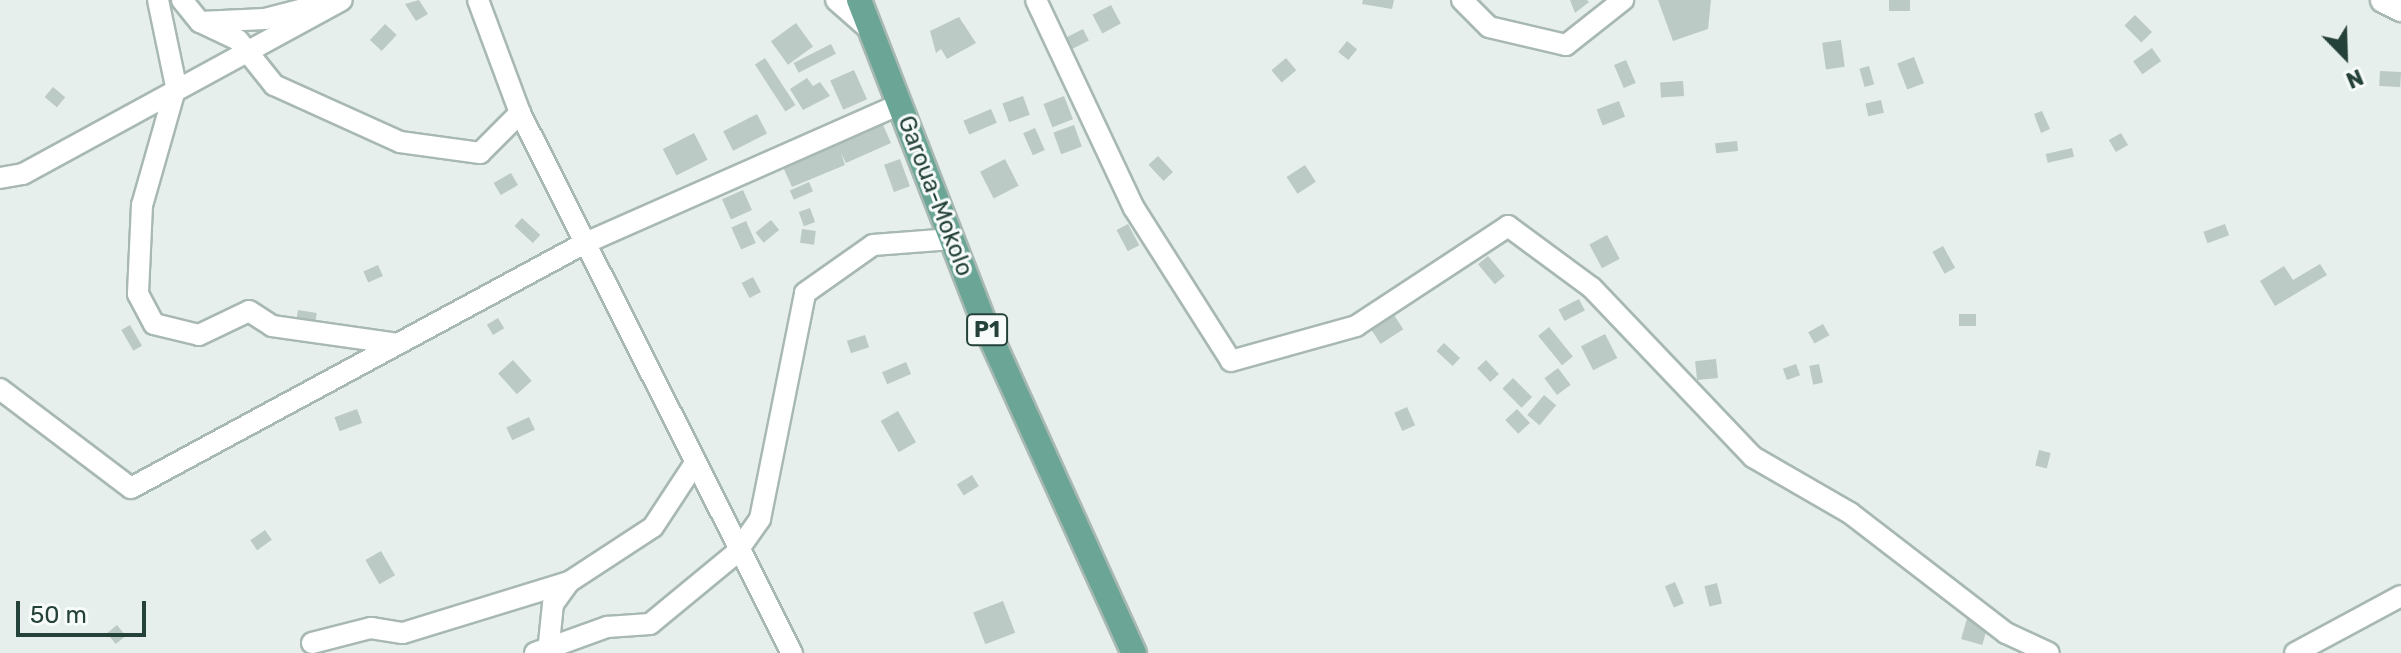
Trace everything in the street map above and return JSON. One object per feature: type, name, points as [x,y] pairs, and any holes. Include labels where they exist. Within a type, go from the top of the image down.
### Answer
[{"type":"main road","name":"Garoua-Mokolo","points":[[859,0],[1042,460],[1134,653]]},
{"type":"main road","points":[[2383,0],[2401,9]]},
{"type":"street","points":[[158,0],[176,86],[142,205],[138,294],[154,324],[199,335],[249,311],[272,326],[398,344]]},
{"type":"street","points":[[182,0],[200,22],[238,40],[274,85],[400,142],[480,153],[520,113]]},
{"type":"street","points":[[0,178],[23,174],[176,86],[249,54],[340,0]]},
{"type":"street","points":[[200,22],[265,19],[340,0]]},
{"type":"street","points":[[478,0],[520,113],[736,553],[792,653]]},
{"type":"street","points":[[836,0],[871,30]]},
{"type":"street","points":[[1036,0],[1134,208],[1231,361],[1356,326],[1508,226],[1592,288],[1753,457],[1850,513],[2006,633],[2049,653]]},
{"type":"street","points":[[1462,0],[1489,27],[1566,45],[1623,0]]},
{"type":"street","points":[[0,389],[131,488],[583,244],[900,104]]},
{"type":"street","points":[[544,651],[607,627],[650,624],[736,553],[760,519],[805,293],[873,245],[952,239]]},
{"type":"street","points":[[312,643],[371,628],[403,633],[569,582],[653,527],[693,466]]},
{"type":"street","points":[[544,651],[553,604],[569,582]]},
{"type":"street","points":[[2295,653],[2401,596]]},
{"type":"building","points":[[419,0],[428,14],[416,21],[405,4]]},
{"type":"building","points":[[1363,0],[1394,0],[1392,9],[1362,4]]},
{"type":"building","points":[[1570,0],[1587,0],[1589,2],[1575,13]]},
{"type":"building","points":[[1658,0],[1711,0],[1708,29],[1673,41]]},
{"type":"building","points":[[1889,0],[1910,0],[1910,11],[1889,11]]},
{"type":"building","points":[[1111,5],[1121,24],[1102,33],[1092,15]]},
{"type":"building","points":[[2135,15],[2152,32],[2141,43],[2124,26]]},
{"type":"building","points":[[959,17],[976,43],[947,59],[941,49],[936,53],[930,31]]},
{"type":"building","points":[[796,23],[813,46],[788,65],[771,41]]},
{"type":"building","points":[[385,24],[397,35],[382,51],[370,40]]},
{"type":"building","points":[[1083,29],[1089,41],[1070,50],[1064,39]]},
{"type":"building","points":[[1841,40],[1845,67],[1826,69],[1822,43]]},
{"type":"building","points":[[1347,41],[1357,49],[1348,60],[1338,52]]},
{"type":"building","points":[[831,44],[836,54],[799,73],[794,63]]},
{"type":"building","points":[[2152,48],[2161,61],[2142,74],[2133,61]]},
{"type":"building","points":[[1914,57],[1924,83],[1907,90],[1897,63]]},
{"type":"building","points":[[765,58],[795,105],[785,112],[755,65]]},
{"type":"building","points":[[1286,58],[1296,70],[1282,82],[1271,70]]},
{"type":"building","points":[[1626,60],[1636,83],[1624,88],[1614,65]]},
{"type":"building","points":[[1869,66],[1874,84],[1865,87],[1859,69]]},
{"type":"building","points":[[854,70],[867,99],[843,110],[830,81]]},
{"type":"building","points":[[2380,71],[2401,72],[2400,87],[2379,86]]},
{"type":"building","points":[[807,78],[813,86],[820,82],[830,96],[803,110],[790,89]]},
{"type":"building","points":[[1683,81],[1684,96],[1661,98],[1660,83]]},
{"type":"building","points":[[53,87],[65,97],[57,107],[45,97]]},
{"type":"building","points":[[1023,96],[1030,115],[1009,122],[1002,104]]},
{"type":"building","points":[[1064,96],[1073,119],[1052,127],[1043,104]]},
{"type":"building","points":[[1881,100],[1884,113],[1868,116],[1865,104]]},
{"type":"building","points":[[1619,101],[1625,117],[1603,125],[1597,110]]},
{"type":"building","points":[[991,109],[997,123],[969,135],[963,121]]},
{"type":"building","points":[[2042,111],[2050,129],[2041,133],[2034,114]]},
{"type":"building","points":[[757,114],[767,134],[733,151],[723,131]]},
{"type":"building","points":[[883,125],[891,143],[846,163],[841,153],[845,165],[792,187],[783,167]]},
{"type":"building","points":[[1074,125],[1082,147],[1061,154],[1053,133]]},
{"type":"building","points":[[1035,128],[1045,150],[1033,155],[1023,133]]},
{"type":"building","points":[[694,133],[708,160],[676,176],[663,149]]},
{"type":"building","points":[[2121,133],[2128,145],[2116,152],[2109,140]]},
{"type":"building","points":[[1737,141],[1738,151],[1716,153],[1715,143]]},
{"type":"building","points":[[2072,148],[2074,157],[2048,163],[2046,154]]},
{"type":"building","points":[[1158,156],[1173,172],[1163,181],[1148,165]]},
{"type":"building","points":[[900,159],[910,186],[894,192],[884,165]]},
{"type":"building","points":[[1005,159],[1019,186],[994,198],[980,172]]},
{"type":"building","points":[[1305,165],[1316,182],[1297,194],[1287,177]]},
{"type":"building","points":[[511,173],[518,185],[501,195],[494,183]]},
{"type":"building","points":[[809,182],[813,191],[794,200],[790,191]]},
{"type":"building","points":[[743,190],[752,210],[731,219],[722,199]]},
{"type":"building","points":[[810,208],[815,222],[804,226],[799,212]]},
{"type":"building","points":[[522,218],[540,235],[533,243],[514,226]]},
{"type":"building","points":[[771,220],[779,230],[764,243],[755,233]]},
{"type":"building","points":[[746,221],[756,243],[741,249],[731,228]]},
{"type":"building","points":[[1128,224],[1139,245],[1128,251],[1117,230]]},
{"type":"building","points":[[2225,224],[2229,235],[2207,243],[2203,232]]},
{"type":"building","points":[[802,229],[816,231],[814,245],[800,243]]},
{"type":"building","points":[[1607,235],[1620,259],[1602,268],[1589,244]]},
{"type":"building","points":[[1943,246],[1955,268],[1945,274],[1933,252]]},
{"type":"building","points":[[1488,256],[1505,276],[1495,284],[1478,264]]},
{"type":"building","points":[[2320,264],[2327,275],[2275,306],[2260,281],[2284,266],[2293,280]]},
{"type":"building","points":[[378,265],[383,276],[368,282],[363,272]]},
{"type":"building","points":[[753,277],[761,292],[750,298],[742,283]]},
{"type":"building","points":[[1579,299],[1585,311],[1564,321],[1559,309]]},
{"type":"building","points":[[298,310],[317,313],[316,321],[297,318]]},
{"type":"building","points":[[1959,314],[1976,314],[1976,326],[1959,326]]},
{"type":"building","points":[[1394,315],[1403,329],[1381,344],[1371,330]]},
{"type":"building","points":[[498,318],[504,328],[493,335],[487,325]]},
{"type":"building","points":[[1823,324],[1829,335],[1814,344],[1808,332]]},
{"type":"building","points":[[130,325],[142,346],[133,351],[121,330]]},
{"type":"building","points":[[1549,327],[1573,357],[1562,365],[1538,336]]},
{"type":"building","points":[[1605,334],[1617,358],[1593,370],[1581,346]]},
{"type":"building","points":[[865,335],[869,347],[851,353],[847,341]]},
{"type":"building","points":[[1444,343],[1460,358],[1453,366],[1436,351]]},
{"type":"building","points":[[1716,359],[1718,378],[1697,380],[1695,361]]},
{"type":"building","points":[[513,360],[532,381],[517,394],[498,373]]},
{"type":"building","points":[[1486,360],[1499,374],[1490,382],[1477,368]]},
{"type":"building","points":[[906,362],[911,374],[887,384],[882,372]]},
{"type":"building","points":[[1796,364],[1800,375],[1787,380],[1783,369]]},
{"type":"building","points":[[1819,364],[1823,383],[1813,385],[1809,366]]},
{"type":"building","points":[[1558,368],[1571,385],[1557,395],[1544,378]]},
{"type":"building","points":[[1513,378],[1532,397],[1521,408],[1502,389]]},
{"type":"building","points":[[1544,395],[1556,405],[1540,425],[1527,415]]},
{"type":"building","points":[[1407,407],[1415,425],[1402,431],[1394,413]]},
{"type":"building","points":[[357,409],[362,423],[340,431],[334,417]]},
{"type":"building","points":[[1517,409],[1530,423],[1518,434],[1505,420]]},
{"type":"building","points":[[898,411],[916,442],[899,452],[881,421]]},
{"type":"building","points":[[529,417],[535,430],[512,440],[506,428]]},
{"type":"building","points":[[2039,450],[2051,453],[2047,468],[2035,466]]},
{"type":"building","points":[[972,475],[979,486],[964,496],[957,485]]},
{"type":"building","points":[[265,530],[272,540],[257,550],[250,540]]},
{"type":"building","points":[[381,551],[395,575],[379,584],[365,560]]},
{"type":"building","points":[[1675,582],[1684,603],[1674,607],[1665,586]]},
{"type":"building","points":[[1717,583],[1722,603],[1709,607],[1704,586]]},
{"type":"building","points":[[1003,601],[1015,633],[985,644],[973,612]]},
{"type":"building","points":[[1968,615],[1989,621],[1982,645],[1961,639]]},
{"type":"building","points":[[117,625],[126,636],[116,644],[107,633]]}]
